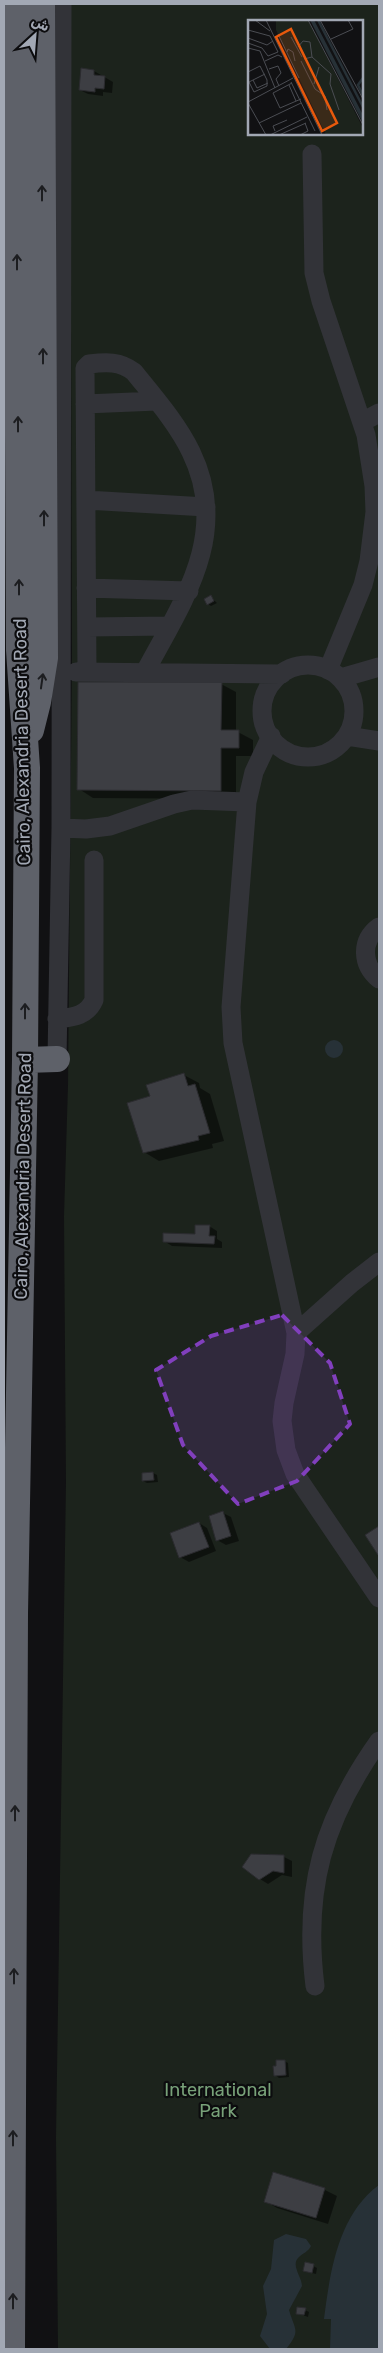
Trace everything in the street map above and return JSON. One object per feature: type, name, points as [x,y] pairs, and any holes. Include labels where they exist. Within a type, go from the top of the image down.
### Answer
[{"type":"highway","name":"Cairo, Alexandria Desert Road","points":[[12,2349],[15,1614],[25,1060],[26,745],[19,650],[16,4]]},
{"type":"highway","points":[[26,745],[38,702],[44,658],[42,4]]},
{"type":"highway","points":[[25,1060],[57,1059]]},
{"type":"street","points":[[57,1059],[62,672],[62,4]]},
{"type":"street","points":[[312,154],[314,272],[321,301],[362,422],[371,460],[374,486],[373,536],[363,585],[335,674]]},
{"type":"street","points":[[87,672],[84,368],[92,363],[113,363],[127,366],[157,401],[191,453],[198,470],[206,507],[204,544],[200,563],[189,591],[145,672]]},
{"type":"street","points":[[85,404],[157,401]]},
{"type":"street","points":[[362,422],[379,413]]},
{"type":"street","points":[[86,500],[206,507]]},
{"type":"street","points":[[86,588],[189,591]]},
{"type":"street","points":[[87,627],[170,626]]},
{"type":"street","points":[[335,674],[352,696],[354,706],[354,716],[347,736],[333,750],[314,756],[304,756],[285,750],[270,736],[263,718],[264,698],[268,689],[282,674],[292,668],[304,665],[335,674],[379,666]]},
{"type":"street","points":[[62,672],[282,674]]},
{"type":"street","points":[[270,736],[254,772],[247,802],[231,1024],[236,1059],[296,1333],[295,1354],[282,1420],[286,1450],[296,1474],[379,1598]]},
{"type":"street","points":[[347,736],[379,741]]},
{"type":"street","points":[[61,828],[86,829],[110,826],[174,804],[192,800],[247,802]]},
{"type":"street","points":[[57,1019],[83,1014],[92,1006],[94,1000],[94,860]]},
{"type":"street","points":[[379,927],[370,935],[365,953],[366,963],[379,980]]},
{"type":"street","points":[[296,1333],[352,1283],[379,1262]]},
{"type":"street","points":[[315,1986],[311,1928],[318,1871],[334,1817],[346,1792],[379,1741]]},
{"type":"highlighted area","points":[[282,1315],[330,1363],[350,1424],[297,1481],[238,1504],[183,1445],[156,1370],[211,1336]]},
{"type":"green space","name":"International Park","points":[[70,4],[379,4],[379,2349],[58,2349],[56,2138],[66,1482],[64,1216],[68,1085],[72,655]]},
{"type":"shaded area","points":[[330,1040],[338,1040],[343,1045],[341,1056],[330,1058],[325,1053],[325,1045]]},
{"type":"shaded area","points":[[379,2185],[379,2349],[330,2349],[331,2319],[324,2319],[329,2282],[338,2246],[354,2212],[365,2197]]},
{"type":"shaded area","points":[[286,2234],[306,2239],[311,2246],[296,2261],[296,2268],[302,2286],[289,2310],[295,2327],[294,2338],[286,2349],[270,2349],[260,2336],[267,2314],[263,2286],[271,2269],[274,2240]]},
{"type":"building","points":[[81,68],[94,70],[94,75],[105,76],[104,89],[95,88],[95,92],[79,90]]},
{"type":"building","points":[[211,595],[214,601],[207,605],[204,599]]},
{"type":"building","points":[[78,682],[222,682],[221,730],[239,730],[239,748],[221,748],[221,791],[77,790]]},
{"type":"building","points":[[184,1073],[188,1086],[195,1084],[210,1133],[198,1136],[199,1140],[143,1153],[127,1103],[150,1096],[146,1085]]},
{"type":"building","points":[[195,1225],[210,1225],[209,1236],[215,1236],[214,1244],[163,1242],[163,1233],[195,1234]]},
{"type":"building","points":[[153,1472],[154,1480],[142,1481],[142,1473]]},
{"type":"building","points":[[223,1511],[231,1536],[216,1541],[209,1516]]},
{"type":"building","points":[[199,1522],[209,1547],[179,1558],[170,1533]]},
{"type":"building","points":[[379,1526],[379,1555],[378,1555],[365,1535]]},
{"type":"building","points":[[251,1854],[284,1855],[284,1873],[273,1871],[259,1880],[242,1867]]},
{"type":"building","points":[[276,2060],[285,2060],[286,2075],[274,2076],[273,2066],[276,2066]]},
{"type":"building","points":[[273,2172],[325,2188],[316,2218],[264,2202]]},
{"type":"building","points":[[305,2262],[314,2264],[312,2273],[303,2271]]},
{"type":"building","points":[[297,2307],[306,2308],[304,2315],[296,2314]]}]
